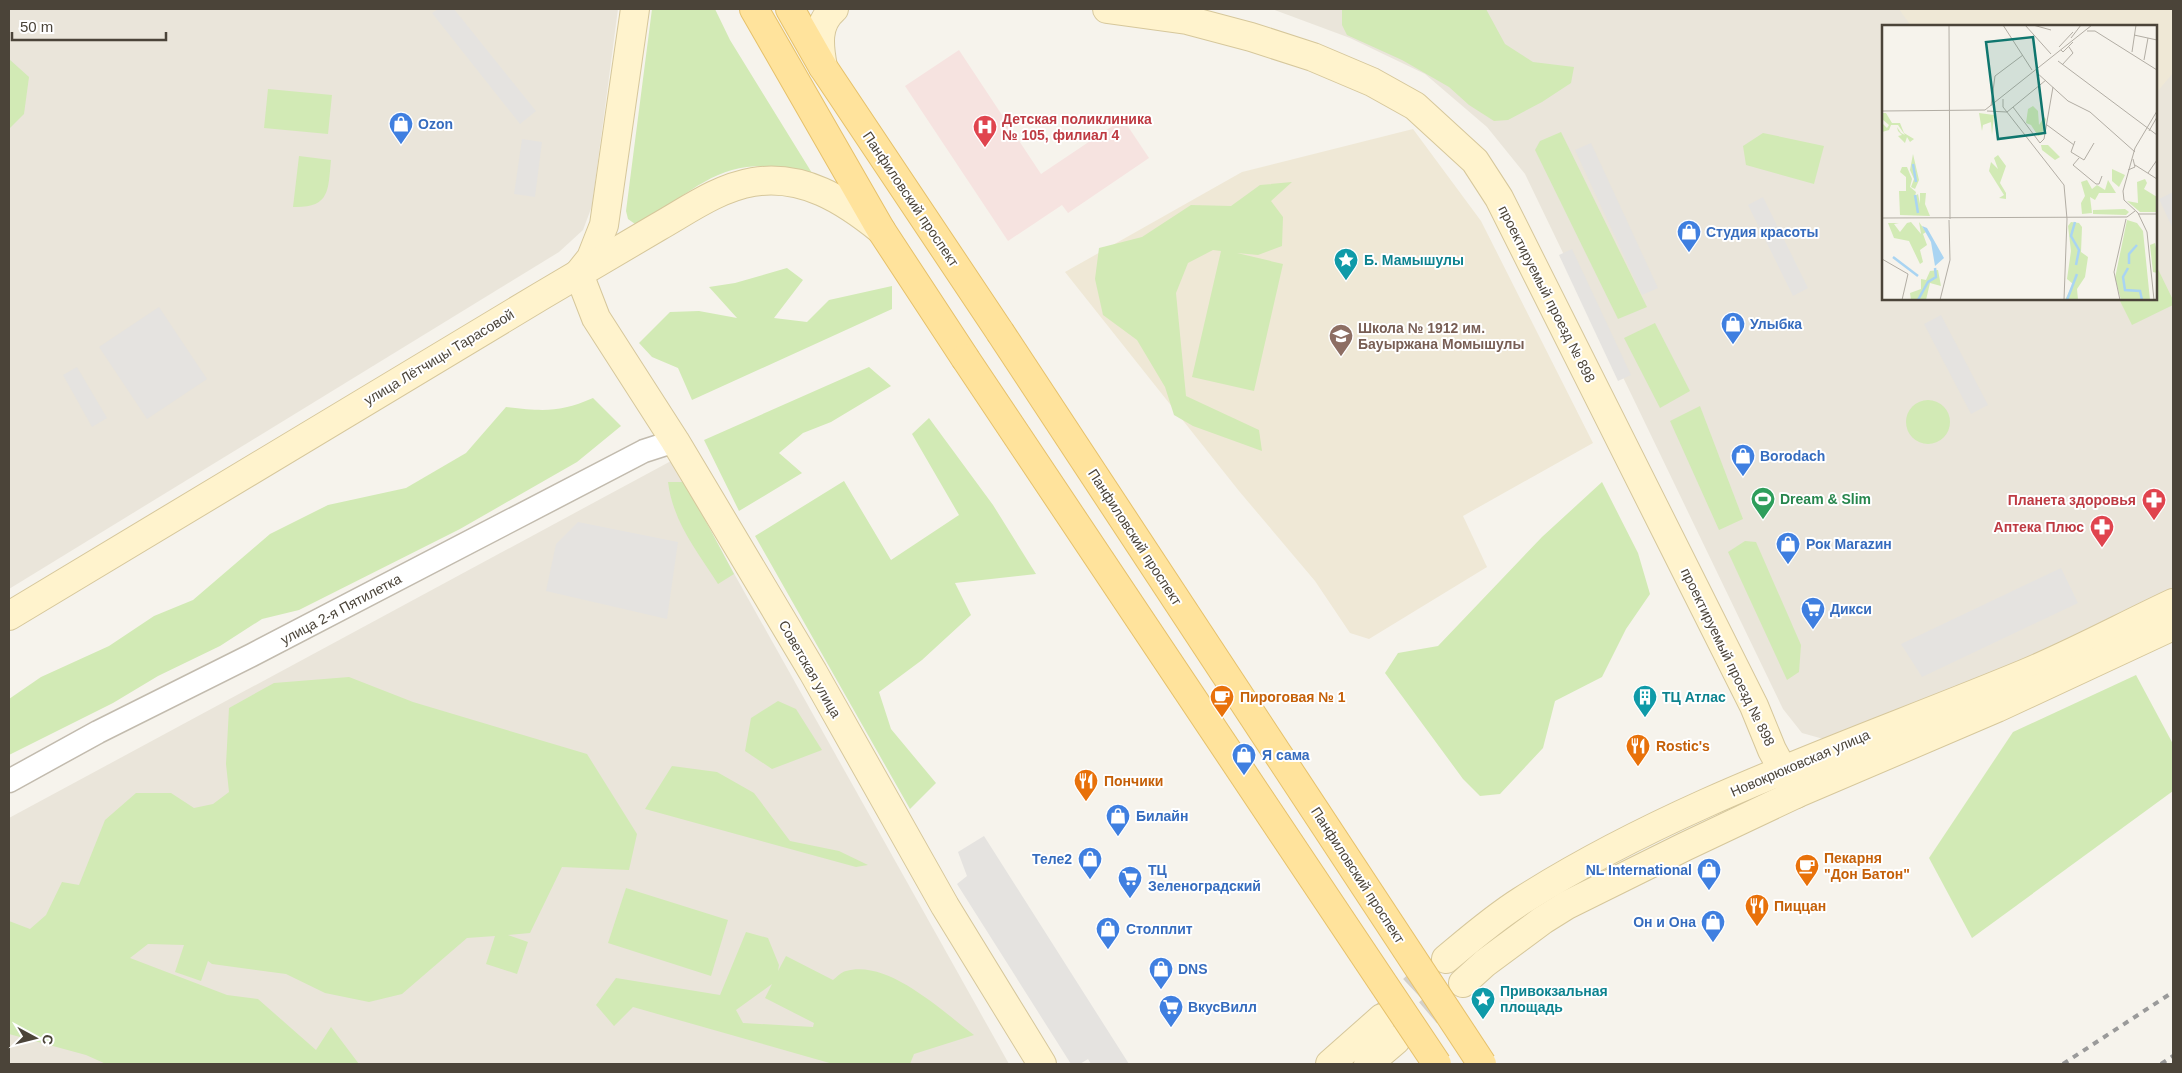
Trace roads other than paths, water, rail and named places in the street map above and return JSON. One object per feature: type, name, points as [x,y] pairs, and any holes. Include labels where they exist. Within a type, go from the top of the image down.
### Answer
[{"type":"main road","points":[[578,274],[590,258],[604,225],[635,9]]},
{"type":"main road","points":[[754,9],[882,230],[965,358],[1438,1064]]},
{"type":"main road","name":"Панфиловский проспект","points":[[790,9],[822,68],[1000,332],[1482,1064]]},
{"type":"main road","points":[[822,68],[818,41],[822,26],[834,9]]},
{"type":"main road","name":"проектируемый проезд № 898","points":[[1107,9],[1187,20],[1251,37],[1321,60],[1372,82],[1415,106],[1475,161],[1499,198],[1750,697],[1782,769],[1796,794]]},
{"type":"main road","name":"улица Лётчицы Тарасовой","points":[[9,616],[578,274],[733,186],[773,181],[796,184],[826,192],[882,230]]},
{"type":"main road","name":"Советская улица","points":[[578,274],[596,318],[675,441],[813,672],[946,906],[1042,1064]]},
{"type":"main road","name":"Новокрюковская улица","points":[[1446,958],[1518,902],[1652,828],[1782,769],[2028,672],[2173,603]]},
{"type":"main road","name":"Новокрюковская улица","points":[[1462,983],[1536,924],[1567,905],[1796,794],[1996,708],[2173,626]]},
{"type":"main road","points":[[1330,1064],[1389,1029],[1368,1064]]},
{"type":"street","name":"улица 2-я Пятилетка","points":[[9,781],[98,732],[252,655],[644,451],[675,441]]},
{"type":"tunnel","points":[[1382,1018],[1443,961]]},
{"type":"tunnel","points":[[1396,1040],[1460,986]]},
{"type":"railway","points":[[2063,1064],[2173,992]]},
{"type":"railway","points":[[2161,1064],[2173,1056]]},
{"type":"place","name":"Ozon","points":[[401,145]]},
{"type":"place","name":"Детская поликлиника № 105, филиал 4","points":[[985,148]]},
{"type":"place","name":"Студия красоты","points":[[1689,253]]},
{"type":"place","name":"Б. Мамышулы","points":[[1346,281]]},
{"type":"place","name":"Улыбка","points":[[1733,345]]},
{"type":"place","name":"Школа № 1912 им. Бауыржана Момышулы","points":[[1341,357]]},
{"type":"place","name":"Borodach","points":[[1743,477]]},
{"type":"place","name":"Dream & Slim","points":[[1763,520]]},
{"type":"place","name":"Планета здоровья","points":[[2154,521]]},
{"type":"place","name":"Аптека Плюс","points":[[2102,548]]},
{"type":"place","name":"Рок Магаzин","points":[[1788,565]]},
{"type":"place","name":"Дикси","points":[[1813,630]]},
{"type":"place","name":"Пироговая № 1","points":[[1222,718]]},
{"type":"place","name":"ТЦ Атлас","points":[[1645,718]]},
{"type":"place","name":"Rostic's","points":[[1638,767]]},
{"type":"place","name":"Я сама","points":[[1244,776]]},
{"type":"place","name":"Пончики","points":[[1086,802]]},
{"type":"place","name":"Билайн","points":[[1118,837]]},
{"type":"place","name":"Теле2","points":[[1090,880]]},
{"type":"place","name":"Пекарня \"Дон Батон\"","points":[[1807,887]]},
{"type":"place","name":"NL International","points":[[1709,891]]},
{"type":"place","name":"ТЦ Зеленоградский","points":[[1130,899]]},
{"type":"place","name":"Пиццан","points":[[1757,927]]},
{"type":"place","name":"Он и Она","points":[[1713,943]]},
{"type":"place","name":"Столплит","points":[[1108,950]]},
{"type":"place","name":"DNS","points":[[1161,990]]},
{"type":"place","name":"Привокзальная площадь","points":[[1483,1020]]},
{"type":"place","name":"ВкусВилл","points":[[1171,1028]]}]
